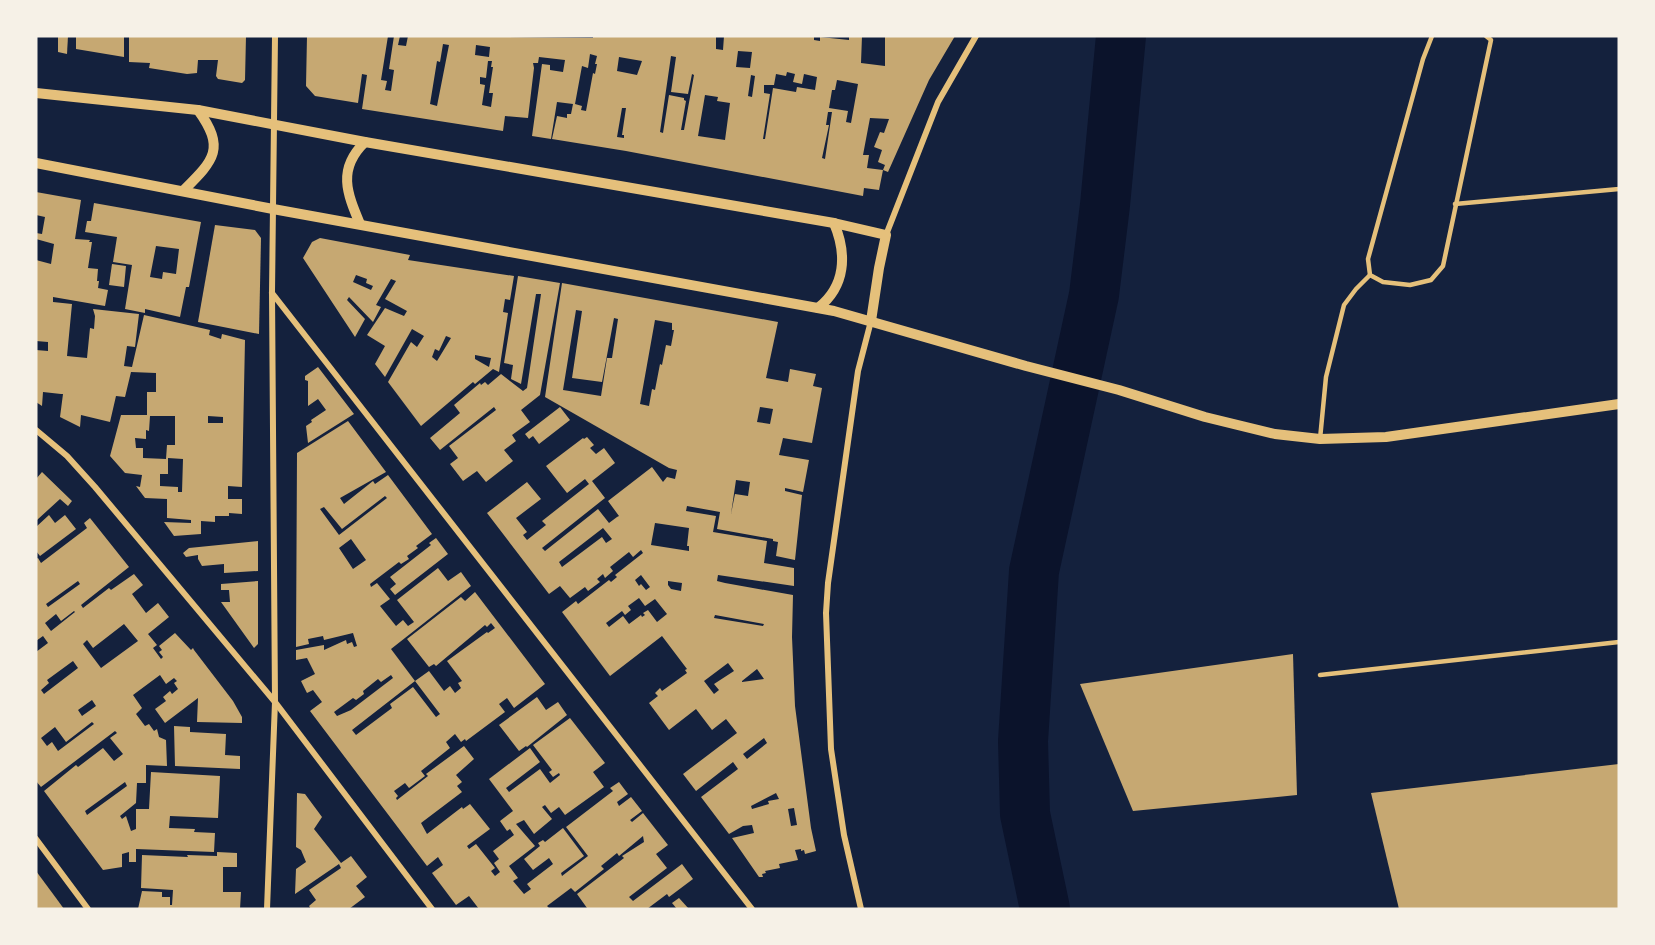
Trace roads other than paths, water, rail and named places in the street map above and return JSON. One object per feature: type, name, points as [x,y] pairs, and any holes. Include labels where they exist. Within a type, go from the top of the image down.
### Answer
[{"type":"street","points":[[267,909],[275,702],[272,293],[275,36]]},
{"type":"street","points":[[861,909],[844,835],[831,749],[826,613],[828,583],[858,371],[871,321],[886,235],[938,102],[975,36]]},
{"type":"street","points":[[36,93],[198,110],[365,142],[834,223],[886,235]]},
{"type":"street","points":[[183,190],[209,164],[213,154],[213,134],[198,110]]},
{"type":"street","points":[[360,224],[346,187],[349,163],[365,142]]},
{"type":"street","points":[[36,163],[273,209],[818,308],[1119,390],[1205,417],[1275,434],[1320,439],[1386,437],[1619,404]]},
{"type":"street","points":[[818,308],[833,293],[839,280],[841,240],[834,223]]},
{"type":"street","points":[[272,293],[752,909]]},
{"type":"street","points":[[36,430],[67,456],[275,702],[432,909]]},
{"type":"street","points":[[36,839],[88,909]]},
{"type":"lane","points":[[1370,275],[1368,259],[1423,59],[1432,36]]},
{"type":"lane","points":[[1370,275],[1383,282],[1410,285],[1431,280],[1443,266],[1491,40],[1486,36]]},
{"type":"lane","points":[[1455,204],[1619,189]]},
{"type":"lane","points":[[1320,439],[1326,377],[1344,305],[1370,275]]},
{"type":"lane","points":[[1320,675],[1619,642]]},
{"type":"waterway","points":[[1045,909],[1025,814],[1023,741],[1034,571],[1094,295],[1121,36]]}]
